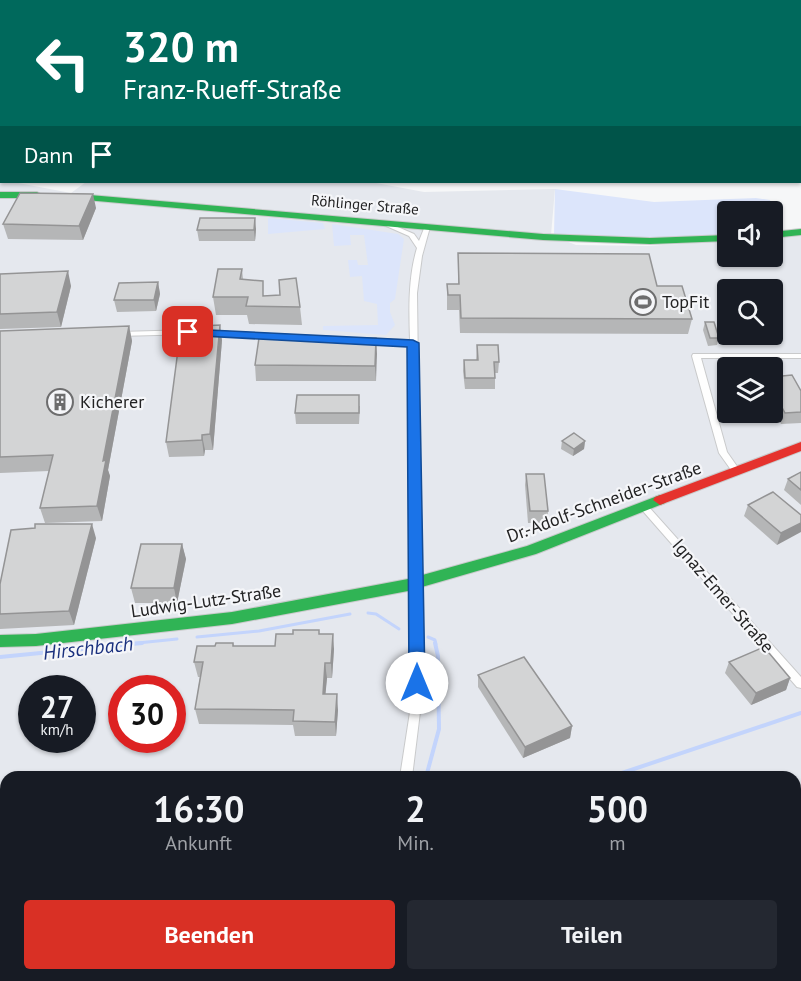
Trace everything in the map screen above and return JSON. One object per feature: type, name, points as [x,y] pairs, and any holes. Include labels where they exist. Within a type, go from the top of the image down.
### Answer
[{"type":"street","name":"Röhlinger Straße","points":[[0,195],[164,202],[386,224],[588,240],[717,238]]},
{"type":"street","points":[[386,224],[412,235],[420,247]]},
{"type":"street","points":[[407,771],[416,712],[413,293],[420,247],[427,227]]},
{"type":"street","points":[[783,233],[801,232]]},
{"type":"street","points":[[107,334],[188,332],[349,339]]},
{"type":"street","points":[[359,340],[413,343]]},
{"type":"street","points":[[737,472],[723,453],[696,356],[801,356]]},
{"type":"street","name":"Dr.-Adolf-Schneider-Straße","points":[[416,583],[523,553],[645,508],[801,446]]},
{"type":"street","name":"Ignaz-Emer-Straße","points":[[645,508],[801,684]]},
{"type":"street","name":"Ludwig-Lutz-Straße","points":[[0,641],[36,640],[232,618],[416,583]]},
{"type":"shaded area","points":[[0,183],[18,183],[71,193],[85,183],[376,183],[424,192],[555,189],[551,235],[576,245],[647,246],[717,242],[717,267],[783,267],[783,237],[801,236],[801,771],[0,771]]},
{"type":"shaded area","points":[[555,189],[654,202],[756,198],[770,201],[717,201],[717,236],[679,238],[554,235]]},
{"type":"shaded area","points":[[268,218],[323,223],[325,229],[268,234]]},
{"type":"shaded area","points":[[332,224],[398,234],[404,239],[395,299],[390,303],[390,312],[395,325],[386,335],[323,330],[323,326],[378,325],[377,304],[364,301],[362,276],[350,277],[348,260],[357,260],[358,265],[368,265],[364,235],[350,235],[351,245],[334,246]]},
{"type":"building","points":[[20,193],[93,194],[79,226],[3,224]]},
{"type":"building","points":[[200,218],[255,218],[254,230],[197,230]]},
{"type":"building","points":[[458,253],[649,254],[657,286],[682,286],[692,319],[461,318],[460,295],[448,295],[447,284],[459,284]]},
{"type":"building","points":[[218,269],[242,269],[240,279],[263,281],[263,296],[280,295],[279,280],[296,278],[300,307],[246,306],[248,297],[213,297]]},
{"type":"building","points":[[68,271],[57,312],[0,314],[0,274]]},
{"type":"building","points":[[158,282],[154,300],[114,300],[119,283]]},
{"type":"building","points":[[705,322],[714,322],[717,338],[710,338]]},
{"type":"building","name":"Kicherer","points":[[220,325],[210,434],[202,435],[202,440],[166,442],[181,327]]},
{"type":"building","name":"Kicherer","points":[[129,326],[103,461],[106,460],[97,506],[40,508],[53,455],[0,457],[0,331]]},
{"type":"building","points":[[259,338],[376,338],[375,366],[255,365]]},
{"type":"building","points":[[477,345],[498,345],[499,362],[494,362],[495,378],[465,378],[464,360],[478,360]]},
{"type":"building","points":[[792,375],[801,391],[801,412],[785,413],[783,409],[783,376]]},
{"type":"building","points":[[297,395],[359,395],[359,413],[295,413]]},
{"type":"building","points":[[574,433],[585,441],[574,449],[562,441]]},
{"type":"building","points":[[801,472],[801,490],[788,479]]},
{"type":"building","points":[[526,474],[544,474],[548,511],[530,511]]},
{"type":"building","points":[[773,492],[801,515],[801,523],[781,533],[748,505]]},
{"type":"building","points":[[35,524],[92,524],[69,611],[0,614],[0,584],[11,530],[35,528]]},
{"type":"building","points":[[141,544],[182,544],[174,588],[131,588]]},
{"type":"building","points":[[293,630],[319,630],[319,634],[333,634],[331,663],[325,663],[323,694],[337,694],[335,722],[293,721],[294,710],[195,709],[203,662],[194,662],[197,646],[233,643],[233,646],[275,646],[276,634],[293,634]]},
{"type":"building","points":[[764,647],[790,678],[756,693],[729,662]]},
{"type":"building","points":[[524,657],[572,726],[525,747],[478,675]]},
{"type":"waterway","name":"Hirschbach","points":[[368,613],[376,614],[399,629]]},
{"type":"waterway","name":"Hirschbach","points":[[197,637],[259,631],[350,614]]},
{"type":"waterway","name":"Hirschbach","points":[[428,637],[435,640],[436,644]]},
{"type":"waterway","name":"Hirschbach","points":[[128,644],[177,639]]},
{"type":"waterway","name":"Hirschbach","points":[[0,657],[142,643]]},
{"type":"waterway","name":"Hirschbach","points":[[428,771],[439,729],[438,656],[435,643]]},
{"type":"waterway","name":"Hirschbach","points":[[628,771],[801,713]]},
{"type":"traffic: fast","points":[[0,195],[37,195]]},
{"type":"traffic: fast","points":[[78,197],[543,237],[650,241],[717,238]]},
{"type":"traffic: fast","points":[[783,234],[801,232]]},
{"type":"traffic: fast","points":[[0,641],[36,640],[232,618],[408,585],[531,550],[660,500]]},
{"type":"traffic: jam","points":[[660,500],[801,446]]},
{"type":"place","name":"TopFit","points":[[643,302]]},
{"type":"place","name":"Kicherer","points":[[60,402]]},
{"type":"route","points":[[188,332],[413,343],[417,683]]}]
